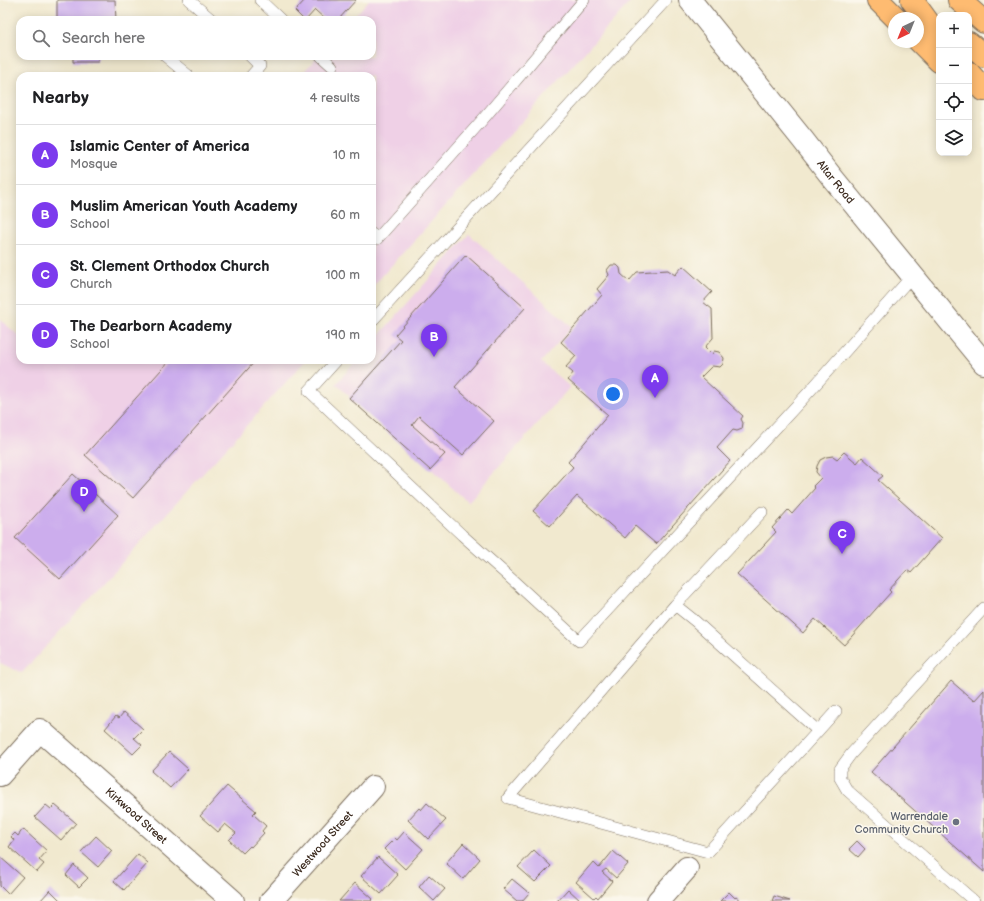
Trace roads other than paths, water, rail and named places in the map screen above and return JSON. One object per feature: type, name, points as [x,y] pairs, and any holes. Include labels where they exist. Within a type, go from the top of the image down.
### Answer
[{"type":"main road","points":[[878,0],[890,12]]},
{"type":"main road","points":[[912,0],[936,33]]},
{"type":"main road","points":[[921,0],[936,13]]},
{"type":"main road","points":[[959,0],[984,22]]},
{"type":"main road","points":[[924,46],[936,58]]},
{"type":"main road","points":[[972,46],[984,56]]},
{"type":"main road","points":[[972,76],[984,90]]},
{"type":"main road","points":[[972,94],[984,106]]},
{"type":"street","name":"Altar Road","points":[[690,0],[831,176],[984,363]]},
{"type":"street","name":"Kirkwood Street","points":[[0,775],[40,730],[232,901]]},
{"type":"street","name":"Westwood Street","points":[[272,901],[373,787]]},
{"type":"street","points":[[658,901],[687,868]]},
{"type":"lane","points":[[189,0],[207,16]]},
{"type":"lane","points":[[260,0],[278,16]]},
{"type":"lane","points":[[376,239],[484,118],[584,0]]},
{"type":"lane","points":[[376,317],[666,0]]},
{"type":"lane","points":[[170,60],[184,72]]},
{"type":"lane","points":[[254,60],[260,66],[255,72]]},
{"type":"lane","points":[[325,60],[332,66]]},
{"type":"lane","points":[[333,364],[309,391],[462,535],[507,574],[579,641],[809,392],[912,276]]},
{"type":"lane","points":[[762,512],[675,604],[508,798],[708,852],[836,711]]},
{"type":"lane","points":[[675,604],[818,731]]},
{"type":"lane","points":[[974,901],[847,790],[840,778],[840,769],[851,754],[984,608]]},
{"type":"place","name":"Muslim American Youth Academy","points":[[434,357]]},
{"type":"place","name":"Islamic Center of America","points":[[655,398]]},
{"type":"place","name":"The Dearborn Academy","points":[[84,512]]},
{"type":"place","name":"St. Clement Orthodox Church","points":[[842,554]]},
{"type":"place","name":"Warrendale Community Church","points":[[956,822]]}]
